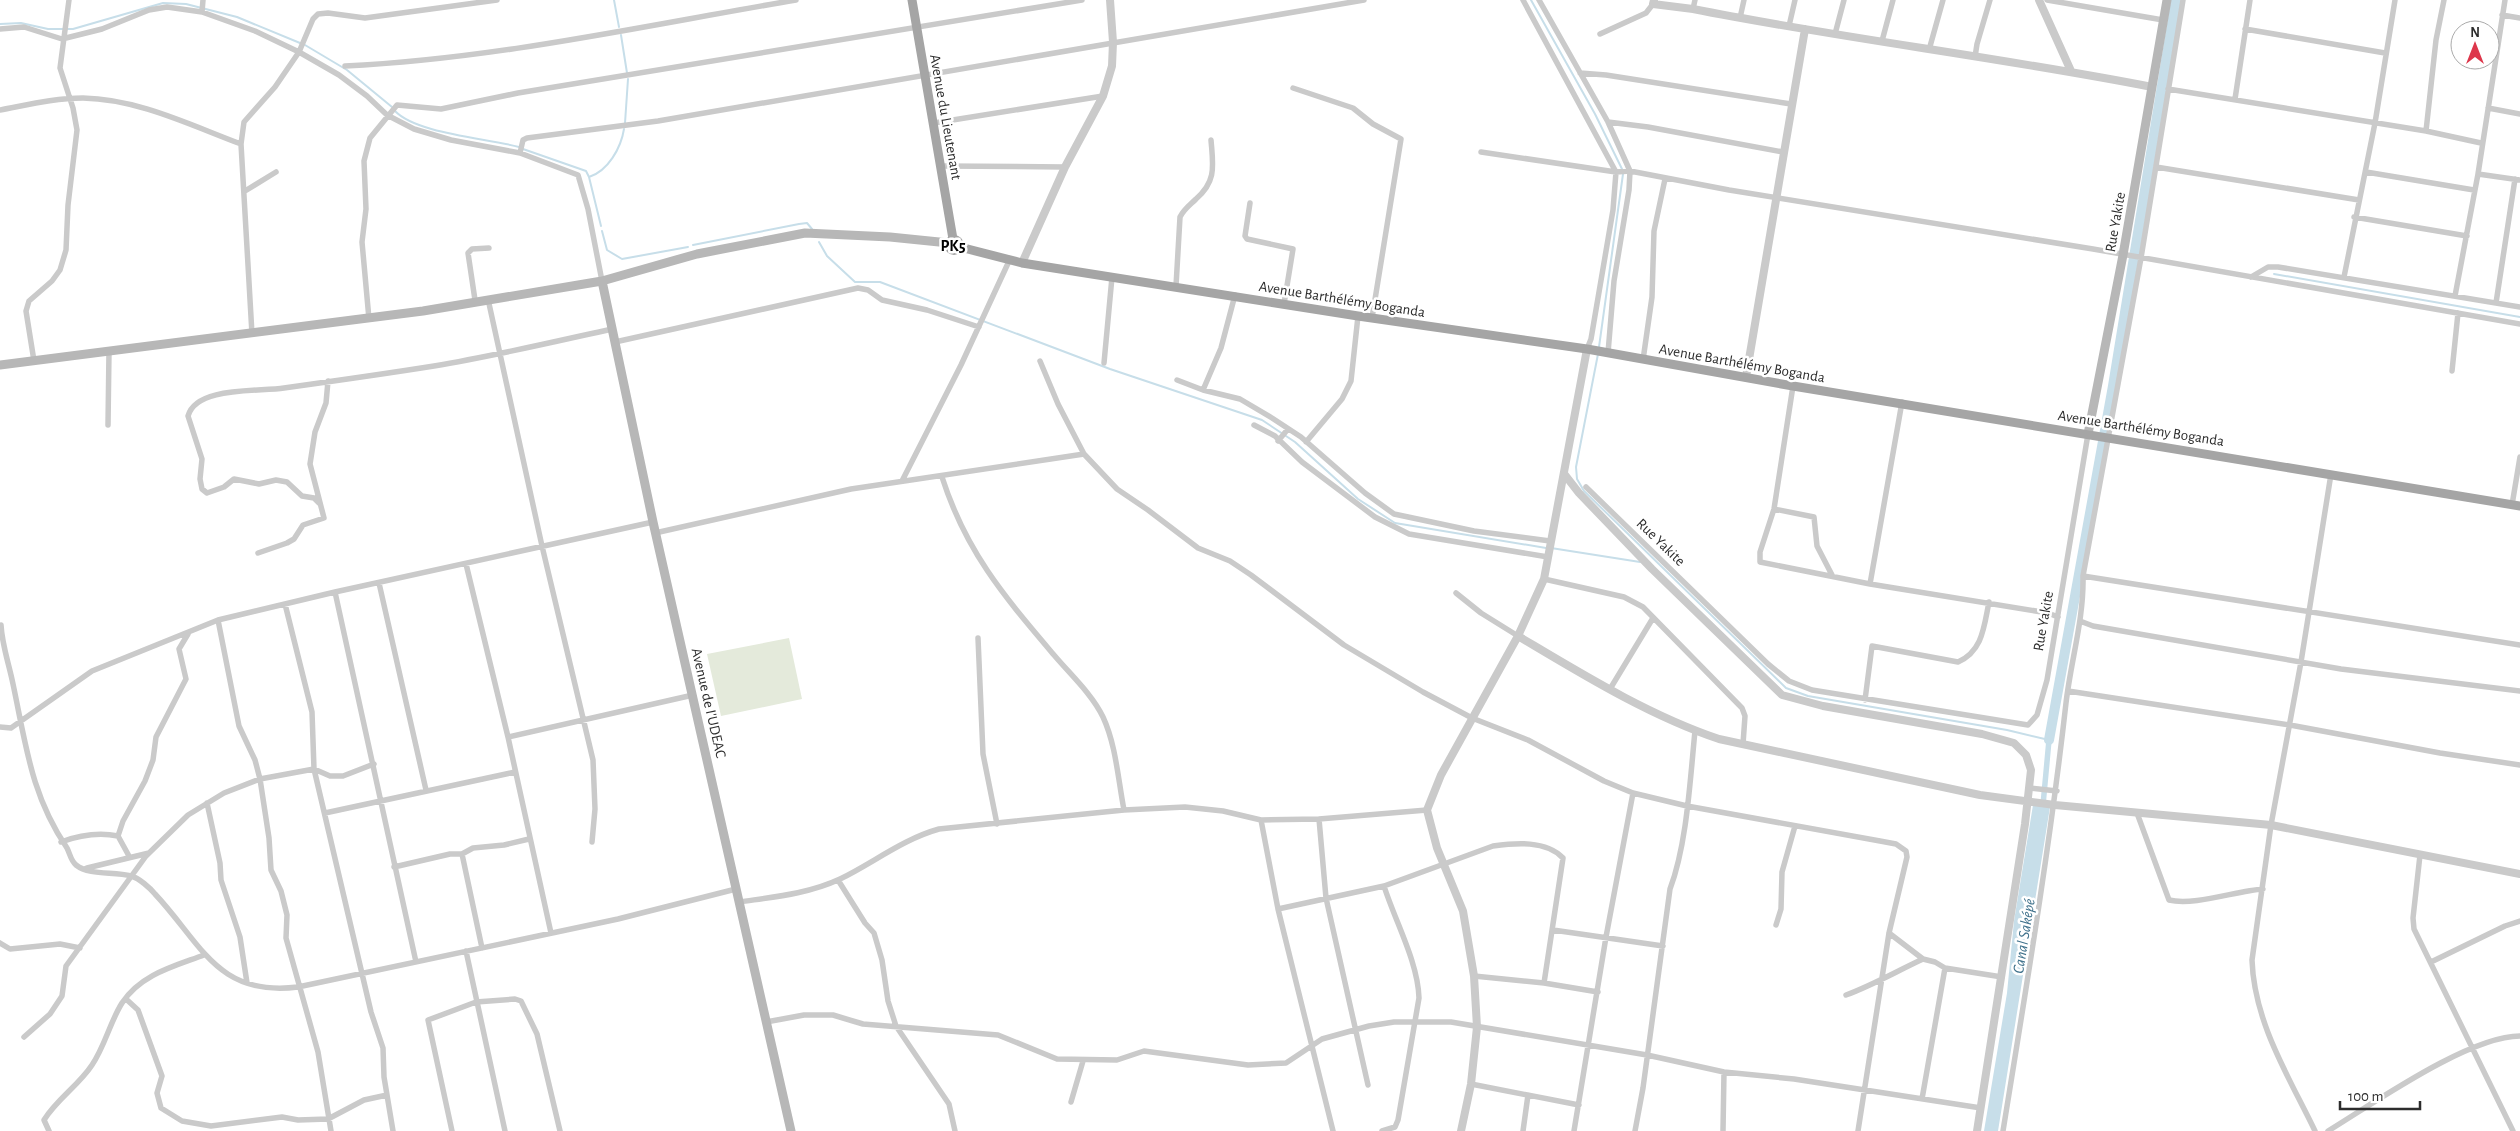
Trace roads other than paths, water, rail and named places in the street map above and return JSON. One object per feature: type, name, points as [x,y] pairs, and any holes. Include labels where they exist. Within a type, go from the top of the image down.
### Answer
[{"type":"main road","name":"Avenue du Lieutenant","points":[[912,0],[954,243]]},
{"type":"main road","name":"Rue Yakite","points":[[2091,434],[2167,0]]},
{"type":"main road","points":[[0,365],[369,319],[475,300],[602,281],[697,254],[805,234],[890,237],[954,243]]},
{"type":"main road","name":"Avenue Barthélémy Boganda","points":[[954,243],[1022,263],[1235,295],[1358,316],[1606,352],[1793,386],[1902,402],[2516,505]]},
{"type":"main road","name":"Avenue de I'UDEAC","points":[[602,281],[655,533],[694,695],[791,1131]]},
{"type":"street","points":[[34,361],[26,311],[29,301],[52,281],[60,270],[66,250],[68,206],[77,130],[73,108],[60,68],[63,33],[69,0]]},
{"type":"street","points":[[252,334],[241,144],[244,122],[275,87],[299,52],[318,14],[328,13],[365,18],[497,0]]},
{"type":"street","points":[[345,66],[425,60],[561,40],[796,0]]},
{"type":"street","points":[[369,319],[362,242],[366,209],[364,161],[370,138],[391,111],[400,104],[441,109],[518,93],[916,29],[1082,0]]},
{"type":"street","points":[[1022,263],[1064,167],[1103,96],[1112,66],[1113,42],[1110,0]]},
{"type":"street","points":[[521,149],[527,138],[658,121],[1364,0]]},
{"type":"street","points":[[1461,1131],[1471,1084],[1477,1027],[1474,976],[1462,911],[1445,863],[1437,848],[1427,810],[1441,776],[1518,636],[1544,579],[1590,350],[1613,210],[1616,172],[1523,0]]},
{"type":"street","points":[[1539,0],[1608,122],[1630,171],[1629,190],[1614,281],[1606,352]]},
{"type":"street","points":[[1693,9],[1695,0]]},
{"type":"street","points":[[1740,18],[1744,0]]},
{"type":"street","points":[[1789,26],[1795,0]]},
{"type":"street","points":[[1835,34],[1844,0]]},
{"type":"street","points":[[1882,41],[1893,0]]},
{"type":"street","points":[[1928,50],[1943,0]]},
{"type":"street","points":[[1975,57],[1990,0]]},
{"type":"street","points":[[2039,0],[2071,71]]},
{"type":"street","points":[[2047,0],[2163,20]]},
{"type":"street","points":[[2003,1131],[2055,805],[2068,691],[2080,621],[2083,576],[2141,258],[2183,0]]},
{"type":"street","points":[[2236,98],[2250,0]]},
{"type":"street","points":[[2344,277],[2354,217],[2376,123],[2394,0]]},
{"type":"street","points":[[2426,131],[2436,40],[2444,0]]},
{"type":"street","points":[[2455,296],[2478,174],[2481,143],[2505,0]]},
{"type":"street","points":[[202,12],[203,2]]},
{"type":"street","points":[[1600,34],[1646,13],[1654,2],[1928,50],[2071,71],[2152,87]]},
{"type":"street","points":[[0,29],[24,27],[63,33],[102,29],[149,10],[167,7],[202,12],[255,31],[299,52],[338,75],[367,96],[429,134],[521,149],[578,175],[588,209],[602,281]]},
{"type":"street","points":[[2502,16],[2520,18]]},
{"type":"street","points":[[1746,377],[1804,29]]},
{"type":"street","points":[[2245,29],[2385,53]]},
{"type":"street","points":[[1580,73],[1606,75],[1791,104]]},
{"type":"street","points":[[1293,88],[1353,108],[1373,124],[1401,138],[1372,318]]},
{"type":"street","points":[[2168,89],[2236,98],[2426,131],[2481,143]]},
{"type":"street","points":[[934,123],[1103,96]]},
{"type":"street","points":[[0,110],[69,99],[100,99],[132,105],[241,144]]},
{"type":"street","points":[[2488,108],[2520,114]]},
{"type":"street","points":[[1608,122],[1648,127],[1783,152]]},
{"type":"street","points":[[1176,286],[1180,217],[1183,210],[1207,190],[1213,170],[1212,140]]},
{"type":"street","points":[[1481,152],[1616,172],[1630,171],[1665,179],[1776,196],[1881,216],[2141,258],[2520,324]]},
{"type":"street","points":[[940,166],[1064,167]]},
{"type":"street","points":[[2156,167],[2359,200]]},
{"type":"street","points":[[245,191],[276,172]]},
{"type":"street","points":[[2366,172],[2474,190]]},
{"type":"street","points":[[2478,174],[2517,179],[2496,303]]},
{"type":"street","points":[[1643,360],[1652,296],[1654,231],[1665,179]]},
{"type":"street","points":[[1250,203],[1246,236],[1248,239],[1293,249],[1284,304]]},
{"type":"street","points":[[2354,217],[2467,236]]},
{"type":"street","points":[[475,300],[468,253],[472,249],[489,248]]},
{"type":"street","points":[[902,481],[1010,259]]},
{"type":"street","points":[[2251,277],[2268,267],[2278,267],[2520,307]]},
{"type":"street","points":[[1104,363],[1112,277]]},
{"type":"street","points":[[615,342],[858,288],[868,290],[882,300],[927,310],[979,326]]},
{"type":"street","points":[[1203,390],[1221,348],[1235,295]]},
{"type":"street","points":[[488,298],[542,546],[593,760],[595,809],[592,842]]},
{"type":"street","points":[[2452,371],[2458,313]]},
{"type":"street","points":[[1306,442],[1342,399],[1351,381],[1358,316]]},
{"type":"street","points":[[319,503],[314,498],[302,496],[287,482],[276,480],[258,484],[234,480],[224,487],[207,493],[202,489],[200,479],[202,459],[188,416],[189,410],[201,399],[226,393],[282,389],[433,366],[499,354],[612,329]]},
{"type":"street","points":[[108,425],[109,351]]},
{"type":"street","points":[[1040,360],[1058,404],[1084,454],[1117,490],[1148,510],[1198,548],[1230,561],[1251,575],[1344,646],[1472,718],[1528,740],[1604,781],[1633,794],[1901,846],[1906,851],[1907,857],[1889,933],[1858,1131]]},
{"type":"street","points":[[1177,380],[1203,390],[1240,399],[1288,428],[1365,493],[1394,514],[1490,534],[1550,542]]},
{"type":"street","points":[[258,553],[287,543],[294,539],[303,525],[324,518],[310,464],[311,449],[326,403],[328,381]]},
{"type":"street","points":[[1793,386],[1774,509],[1760,552],[1760,562],[1870,584],[1989,602],[2048,613],[2058,617]]},
{"type":"street","points":[[1870,584],[1902,402]]},
{"type":"street","points":[[1254,425],[1278,441],[1358,505],[1392,527],[1410,534],[1548,555]]},
{"type":"street","points":[[1278,441],[1288,428]]},
{"type":"street","name":"Rue Yakite","points":[[1586,487],[1778,673],[1789,681],[1812,690],[1865,700],[2028,725],[2037,715],[2047,680],[2091,434]]},
{"type":"street","points":[[655,533],[851,490],[1084,454]]},
{"type":"street","points":[[2516,505],[2520,457]]},
{"type":"street","points":[[2315,1131],[2267,1031],[2252,982],[2252,960],[2271,825],[2301,662],[2307,612],[2331,474]]},
{"type":"street","points":[[1565,475],[1579,493],[1642,556],[1652,570],[1782,696],[1794,700],[2002,739],[2014,744],[2026,755],[2030,770],[2030,788],[1977,1131]]},
{"type":"street","points":[[942,477],[952,508],[976,556],[1003,593],[1086,692],[1102,715],[1113,749],[1124,810]]},
{"type":"street","points":[[1774,509],[1814,517],[1817,546],[1832,575]]},
{"type":"street","points":[[0,727],[11,728],[92,671],[188,634],[218,620],[335,592],[653,522]]},
{"type":"street","points":[[466,564],[508,737],[551,933]]},
{"type":"street","points":[[2083,576],[2520,645]]},
{"type":"street","points":[[1544,579],[1635,600],[1744,711],[1742,744]]},
{"type":"street","points":[[380,583],[426,790]]},
{"type":"street","points":[[335,592],[416,962]]},
{"type":"street","points":[[1456,593],[1481,613],[1518,636],[1610,689],[1695,732],[1923,784],[2055,805],[2271,825],[2520,874]]},
{"type":"street","points":[[1865,700],[1872,646],[1958,662],[1971,656],[1982,636],[1989,602]]},
{"type":"street","points":[[285,604],[312,712],[314,769],[362,973],[383,1048],[387,1095],[393,1131]]},
{"type":"street","points":[[1610,689],[1653,618]]},
{"type":"street","points":[[218,620],[239,726],[260,779],[270,838],[271,870],[281,891],[287,915],[286,938],[298,987],[318,1052],[331,1131]]},
{"type":"street","points":[[2080,621],[2093,626],[2301,662],[2520,691]]},
{"type":"street","points":[[1,625],[2,642],[34,779],[61,842],[74,863],[83,869],[133,876],[155,893],[204,955],[218,968],[247,983],[265,989],[298,987],[618,919],[736,889]]},
{"type":"street","points":[[129,856],[118,836],[123,821],[145,781],[153,760],[156,737],[186,679],[179,649],[188,634]]},
{"type":"street","points":[[978,638],[983,754],[997,824]]},
{"type":"street","points":[[2068,691],[2290,725],[2520,765]]},
{"type":"street","points":[[508,737],[694,695]]},
{"type":"street","points":[[1635,1131],[1670,889],[1677,870],[1687,806],[1695,732]]},
{"type":"street","points":[[24,1037],[50,1014],[62,996],[66,966],[149,853],[188,815],[224,793],[260,779],[314,769],[330,776],[343,776],[374,764]]},
{"type":"street","points":[[325,813],[516,772]]},
{"type":"street","points":[[2030,788],[2057,791]]},
{"type":"street","points":[[1574,1131],[1606,937],[1633,794]]},
{"type":"street","points":[[207,803],[220,863],[221,880],[240,937],[247,983]]},
{"type":"street","points":[[739,902],[805,892],[838,880],[919,834],[939,829],[1124,810],[1185,807],[1223,811],[1261,820],[1319,819],[1427,810]]},
{"type":"street","points":[[2136,813],[2169,900],[2185,902],[2242,890],[2263,889]]},
{"type":"street","points":[[1319,819],[1326,898],[1368,1085]]},
{"type":"street","points":[[1261,820],[1278,909],[1334,1131]]},
{"type":"street","points":[[1776,925],[1780,909],[1782,872],[1795,826]]},
{"type":"street","points":[[61,842],[98,834],[118,836]]},
{"type":"street","points":[[394,867],[450,854],[462,854],[473,848],[504,846],[529,839]]},
{"type":"street","points":[[1278,909],[1384,886],[1493,846],[1511,844],[1533,845],[1558,853],[1562,858],[1554,930],[1544,983]]},
{"type":"street","points":[[83,869],[129,856],[149,853]]},
{"type":"street","points":[[462,854],[482,948]]},
{"type":"street","points":[[2420,855],[2413,918],[2414,929],[2513,1131]]},
{"type":"street","points":[[838,880],[865,923],[874,933],[882,960],[888,1001],[896,1026],[949,1104],[955,1131]]},
{"type":"street","points":[[1382,1131],[1395,1127],[1398,1120],[1415,1021],[1419,1008],[1419,983],[1384,886]]},
{"type":"street","points":[[2431,962],[2505,926],[2520,921]]},
{"type":"street","points":[[1554,930],[1663,946]]},
{"type":"street","points":[[1889,933],[1923,959],[1935,962],[1945,968],[2002,978]]},
{"type":"street","points":[[0,943],[10,949],[60,944],[80,948]]},
{"type":"street","points":[[466,951],[505,1131]]},
{"type":"street","points":[[49,1131],[44,1120],[53,1106],[92,1066],[126,999],[140,983],[152,975],[204,955]]},
{"type":"street","points":[[1846,995],[1873,985],[1882,978],[1923,959]]},
{"type":"street","points":[[1922,1099],[1945,968]]},
{"type":"street","points":[[1474,976],[1544,983],[1598,992]]},
{"type":"street","points":[[126,999],[138,1010],[162,1076],[157,1093],[161,1108],[182,1121],[211,1126],[282,1117],[298,1120],[328,1119],[370,1098],[387,1095]]},
{"type":"street","points":[[452,1131],[428,1020],[476,1002],[515,999],[521,1001],[537,1034],[560,1131]]},
{"type":"street","points":[[766,1022],[804,1015],[833,1015],[863,1024],[998,1035],[1057,1059],[1117,1060],[1144,1051],[1248,1065],[1280,1064],[1290,1061],[1322,1039],[1356,1030],[1394,1022],[1451,1022],[1647,1055],[1724,1072],[1864,1089],[1981,1108]]},
{"type":"street","points":[[2328,1131],[2472,1047],[2500,1037],[2520,1036]]},
{"type":"street","points":[[1071,1102],[1084,1060]]},
{"type":"street","points":[[1722,1131],[1724,1072]]},
{"type":"street","points":[[1471,1084],[1579,1105]]},
{"type":"street","points":[[1522,1131],[1528,1095]]},
{"type":"water","points":[[2033,805],[2050,807],[1998,1131],[1984,1131],[2007,993],[2014,921]]},
{"type":"waterway","points":[[614,0],[619,27]]},
{"type":"waterway","points":[[1531,0],[1595,114],[1622,169]]},
{"type":"waterway","points":[[2049,740],[2113,386],[2176,0]]},
{"type":"waterway","points":[[0,24],[21,23],[48,29],[73,29],[163,3],[186,4],[237,17],[300,43]]},
{"type":"waterway","points":[[621,35],[627,73]]},
{"type":"waterway","points":[[305,45],[347,70],[392,107]]},
{"type":"waterway","points":[[625,123],[628,79]]},
{"type":"waterway","points":[[395,111],[405,119],[435,130],[519,147]]},
{"type":"waterway","points":[[589,177],[602,170],[608,164],[617,151],[624,129]]},
{"type":"waterway","points":[[523,149],[586,171],[601,226]]},
{"type":"waterway","points":[[1599,347],[1623,174]]},
{"type":"waterway","points":[[693,245],[799,224],[807,223],[812,229]]},
{"type":"waterway","points":[[602,231],[607,250],[622,259],[688,247]]},
{"type":"waterway","points":[[819,242],[827,256],[855,282],[880,282],[1110,369],[1262,420],[1295,442],[1358,499],[1395,523],[1546,548]]},
{"type":"waterway","points":[[2274,274],[2520,317]]},
{"type":"waterway","points":[[1598,354],[1576,467],[1577,479],[1584,491],[1786,688],[1808,696],[2007,730],[2049,740]]},
{"type":"waterway","points":[[1551,548],[1640,562]]},
{"type":"waterway","name":"Canal Saképé","points":[[2043,805],[2049,740]]},
{"type":"district","name":"PK5","points":[[953,245]]}]
